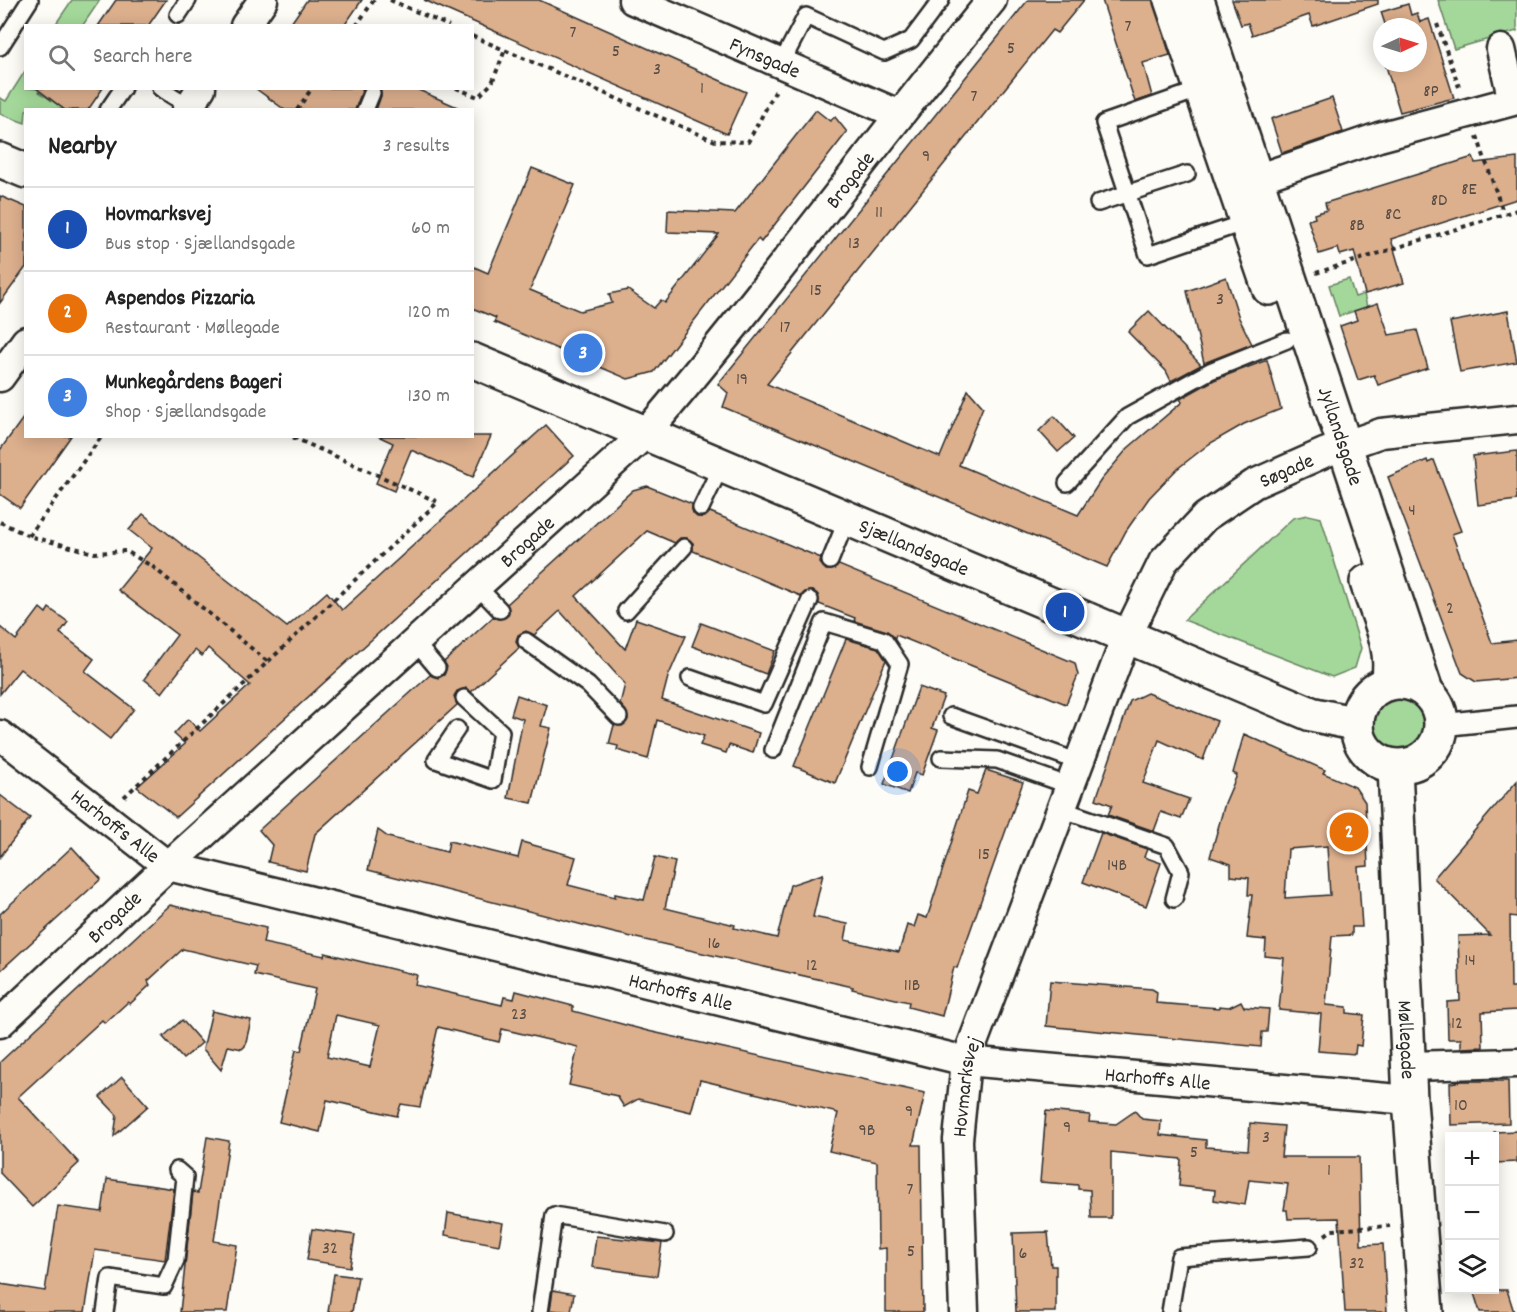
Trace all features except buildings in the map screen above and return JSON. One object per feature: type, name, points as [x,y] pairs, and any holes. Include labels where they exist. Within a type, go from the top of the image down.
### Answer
[{"type":"street","points":[[246,24],[263,0]]},
{"type":"street","name":"Fynsgade","points":[[635,0],[898,114]]},
{"type":"street","name":"Brogade","points":[[0,1023],[168,866],[645,434],[705,364],[898,114],[992,0]]},
{"type":"street","name":"Jyllandsgade","points":[[1171,0],[1213,85],[1257,218],[1287,340],[1334,450],[1426,691]]},
{"type":"street","name":"Jyllandsgade","points":[[1197,0],[1213,85]]},
{"type":"street","points":[[1246,183],[1379,137],[1513,101],[1501,49]]},
{"type":"street","points":[[0,160],[24,170]]},
{"type":"street","name":"Jyllandsgade","points":[[1257,218],[1289,281],[1389,651],[1391,668],[1388,683]]},
{"type":"street","points":[[0,377],[24,343]]},
{"type":"street","name":"Sjællandsgade","points":[[474,361],[1126,638],[1311,714],[1357,724]]},
{"type":"street","name":"Søgade","points":[[1126,638],[1163,562],[1205,518],[1254,484],[1381,433],[1517,418]]},
{"type":"street","name":"Hovmarksvej","points":[[964,1312],[958,1140],[966,1061],[1126,638]]},
{"type":"street","points":[[1388,683],[1408,683],[1426,691],[1434,700],[1441,725],[1438,739],[1431,752],[1420,761],[1395,767],[1378,760],[1367,751],[1360,738],[1357,724],[1359,710],[1366,698],[1376,689],[1388,683]]},
{"type":"street","points":[[1441,725],[1517,717]]},
{"type":"street","name":"Harhoffs Alle","points":[[0,735],[168,866],[966,1061],[1410,1100]]},
{"type":"street","name":"Møllegade","points":[[1395,767],[1410,1100],[1426,1312]]},
{"type":"street","points":[[1409,1066],[1517,1062]]},
{"type":"lane","points":[[0,47],[30,0]]},
{"type":"lane","points":[[178,15],[188,0]]},
{"type":"lane","points":[[784,65],[806,16],[884,52],[911,40],[941,0]]},
{"type":"lane","points":[[1213,85],[1104,123],[1148,255],[1257,218]]},
{"type":"lane","points":[[109,108],[122,90]]},
{"type":"lane","points":[[165,90],[192,101]]},
{"type":"lane","points":[[366,108],[372,93]]},
{"type":"lane","points":[[1098,203],[1187,174]]},
{"type":"lane","points":[[1067,483],[1127,417],[1210,372],[1287,340]]},
{"type":"lane","points":[[701,508],[721,466]]},
{"type":"lane","points":[[830,561],[847,519]]},
{"type":"lane","points":[[626,611],[684,547]]},
{"type":"lane","points":[[477,586],[500,610]]},
{"type":"lane","points":[[690,678],[764,704],[807,607],[824,622],[884,640],[900,664],[870,767]]},
{"type":"lane","points":[[773,750],[824,622]]},
{"type":"lane","points":[[526,641],[588,685],[619,717]]},
{"type":"lane","points":[[415,642],[437,668]]},
{"type":"lane","points":[[457,729],[436,760],[492,780],[501,732],[464,698]]},
{"type":"lane","points":[[951,716],[1167,846],[1181,872],[1174,899]]},
{"type":"lane","points":[[941,758],[997,760],[1070,786]]},
{"type":"lane","points":[[105,1312],[110,1278],[164,1286],[176,1260],[185,1177],[177,1170]]},
{"type":"lane","points":[[540,1312],[554,1215],[665,1234]]},
{"type":"lane","points":[[1170,1312],[1179,1257],[1310,1247]]},
{"type":"path","points":[[357,24],[374,0]]},
{"type":"path","points":[[390,0],[444,24]]},
{"type":"path","points":[[474,37],[715,141],[748,142],[784,65]]},
{"type":"path","points":[[461,90],[478,97],[492,83],[505,50]]},
{"type":"path","points":[[298,108],[311,90]]},
{"type":"path","points":[[1289,281],[1517,210]]},
{"type":"path","points":[[29,536],[101,438]]},
{"type":"path","points":[[104,816],[438,502],[294,438]]},
{"type":"path","points":[[0,522],[29,536],[94,553],[126,551],[153,567],[268,662]]},
{"type":"path","points":[[1310,1247],[1332,1230],[1418,1224]]},
{"type":"green space","points":[[72,0],[100,0],[84,24],[56,24]]},
{"type":"green space","points":[[1438,0],[1517,0],[1517,31],[1454,49]]},
{"type":"green space","points":[[24,73],[24,90],[40,90],[39,92],[63,108],[24,108],[24,123],[0,114],[0,98],[6,101]]},
{"type":"green space","points":[[1349,279],[1355,297],[1364,294],[1367,307],[1339,316],[1329,285]]},
{"type":"green space","points":[[1308,515],[1321,518],[1361,648],[1355,668],[1332,677],[1184,620],[1293,518]]},
{"type":"green space","points":[[1395,698],[1405,698],[1414,702],[1422,710],[1426,724],[1422,738],[1414,746],[1405,750],[1395,750],[1386,746],[1378,738],[1374,729],[1374,719],[1378,710],[1386,702]]},
{"type":"place","name":"Munkegårdens Bageri","points":[[583,353]]},
{"type":"place","name":"Hovmarksvej","points":[[1065,612]]},
{"type":"place","name":"Aspendos Pizzaria","points":[[1349,832]]}]
